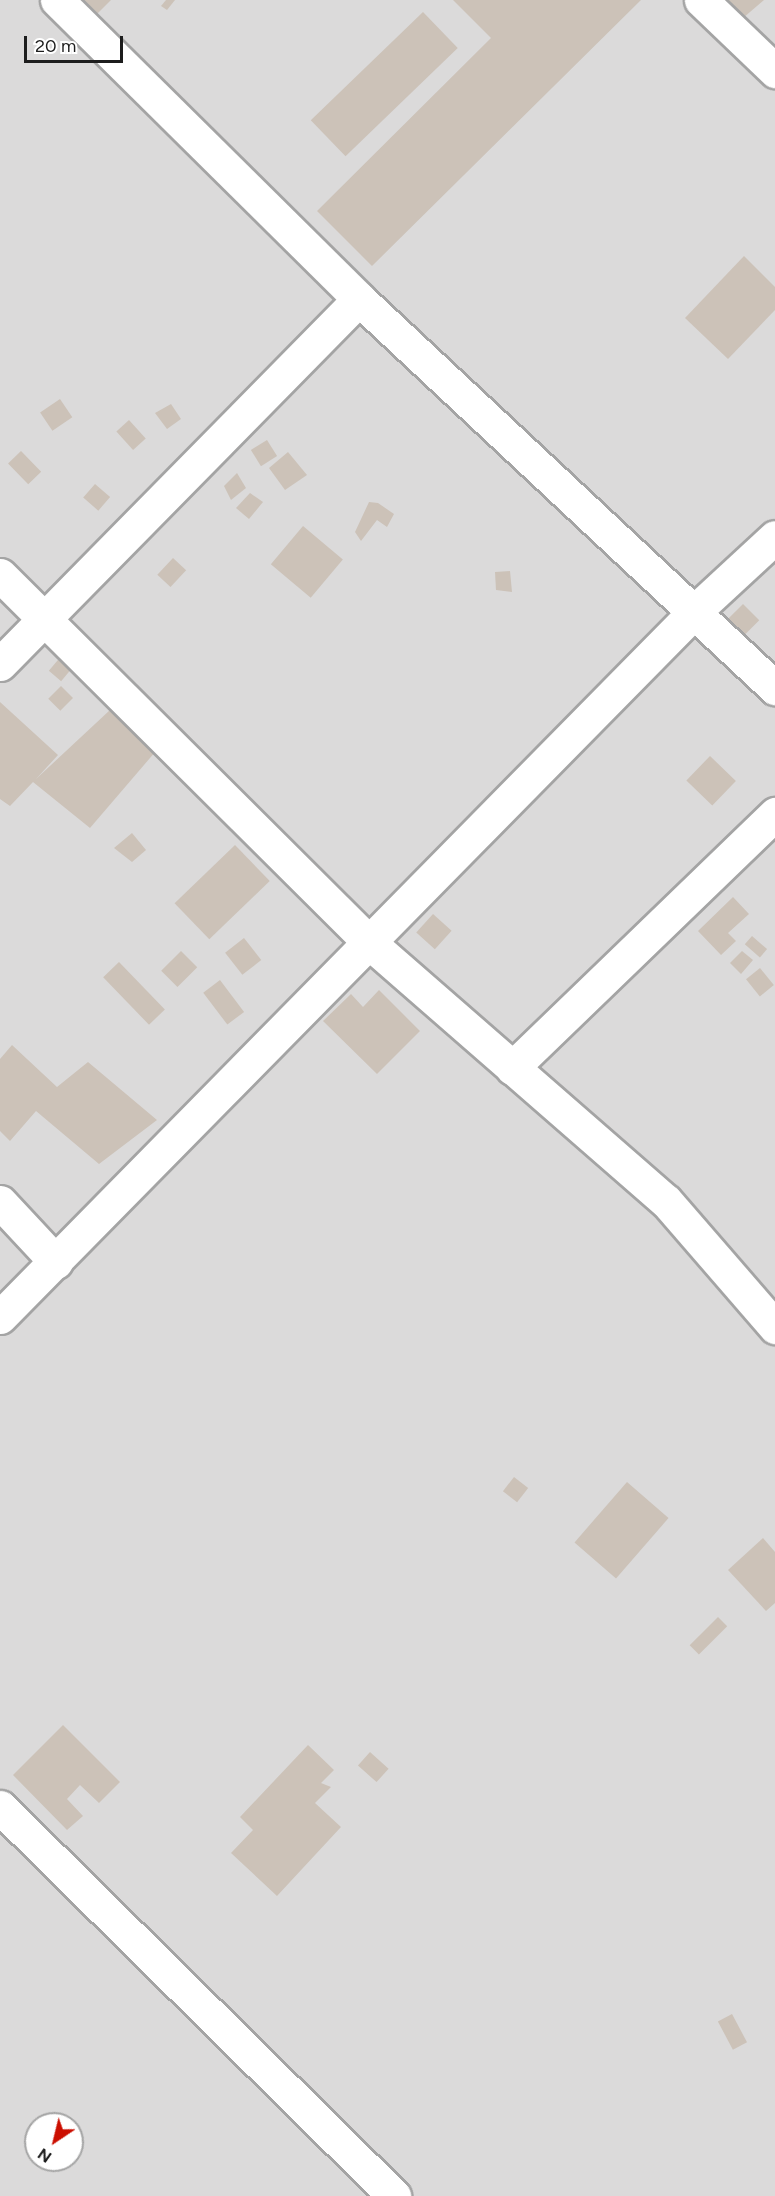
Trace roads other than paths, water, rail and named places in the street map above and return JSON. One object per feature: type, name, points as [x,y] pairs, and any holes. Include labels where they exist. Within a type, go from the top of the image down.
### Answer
[{"type":"street","points":[[57,0],[358,299],[775,688]]},
{"type":"street","points":[[702,0],[775,71]]},
{"type":"street","points":[[0,664],[358,299]]},
{"type":"street","points":[[0,1317],[371,944],[694,612],[775,537]]},
{"type":"street","points":[[0,575],[371,944],[666,1201],[775,1327]]},
{"type":"street","points":[[512,1068],[775,814]]},
{"type":"street","points":[[0,1202],[57,1262]]},
{"type":"street","points":[[0,1807],[394,2196]]}]
